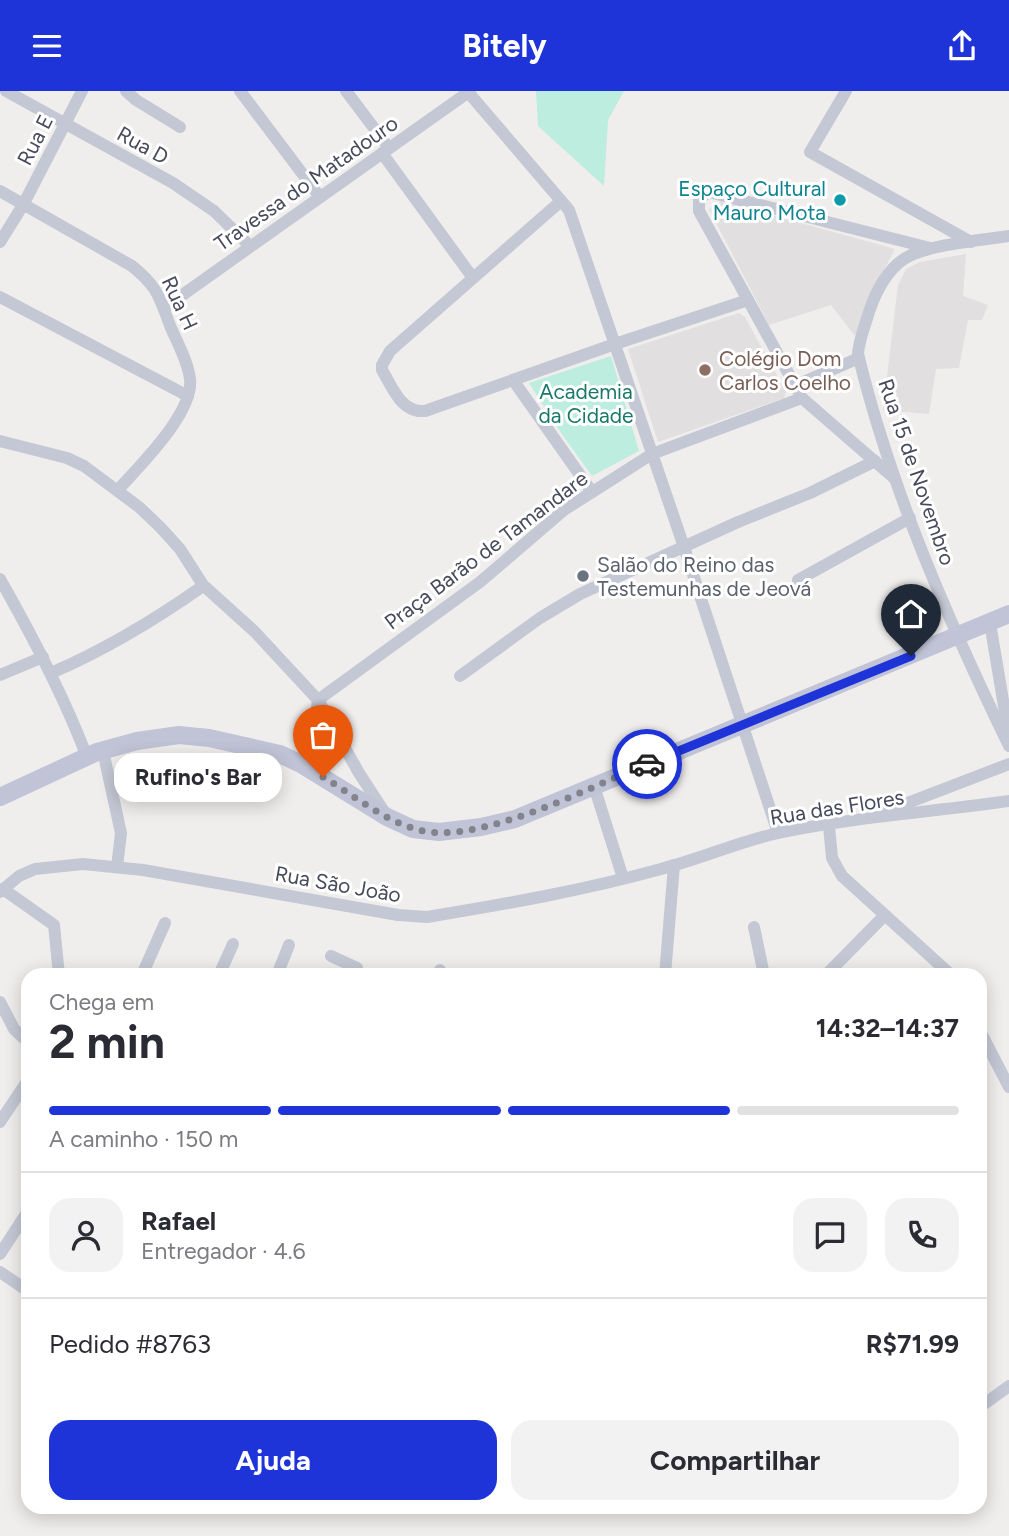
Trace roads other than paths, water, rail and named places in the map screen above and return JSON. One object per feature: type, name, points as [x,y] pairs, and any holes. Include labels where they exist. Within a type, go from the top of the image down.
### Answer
[{"type":"street","name":"Rua D","points":[[6,91],[197,199],[232,226],[250,246]]},
{"type":"street","name":"Rua E","points":[[0,242],[23,205],[82,91]]},
{"type":"street","points":[[126,91],[180,127]]},
{"type":"street","points":[[240,91],[320,197]]},
{"type":"street","points":[[346,91],[473,278]]},
{"type":"street","points":[[469,91],[569,210],[778,833]]},
{"type":"street","name":"Travessa do Matadouro","points":[[164,308],[469,91]]},
{"type":"street","points":[[846,91],[810,152],[971,242]]},
{"type":"street","name":"Rua H","points":[[0,191],[132,265],[157,289],[190,379],[188,396]]},
{"type":"street","points":[[896,480],[802,398],[699,211],[699,199],[709,192],[933,249]]},
{"type":"street","points":[[561,201],[390,351],[382,370],[404,405],[416,412],[425,411],[748,300]]},
{"type":"street","points":[[794,386],[859,358],[859,343],[872,302],[892,269],[905,258],[933,249],[1009,236]]},
{"type":"street","points":[[0,297],[188,396],[177,420],[118,490]]},
{"type":"street","name":"Rua 15 de Novembro","points":[[859,358],[896,480],[956,637],[1009,746]]},
{"type":"street","points":[[513,380],[592,492]]},
{"type":"street","name":"Praça Barão de Tamandare","points":[[318,700],[480,582],[564,510],[652,454],[802,398]]},
{"type":"street","points":[[0,441],[67,458],[84,466],[118,490],[161,528],[180,549],[203,586],[255,632],[318,700],[387,817]]},
{"type":"street","points":[[460,676],[540,618],[580,594],[738,522],[810,493],[875,461]]},
{"type":"street","points":[[798,580],[910,518]]},
{"type":"street","points":[[0,579],[95,754],[121,833],[117,867]]},
{"type":"street","points":[[51,673],[147,623],[203,586]]},
{"type":"street","points":[[0,797],[95,754],[137,741],[179,735],[256,747],[301,764],[387,817],[414,829],[439,832],[481,827],[515,819],[1009,614]]},
{"type":"street","points":[[990,623],[1009,736]]},
{"type":"street","points":[[0,675],[43,657]]},
{"type":"street","points":[[301,764],[313,739],[318,700]]},
{"type":"street","points":[[871,817],[1009,764]]},
{"type":"street","points":[[594,786],[623,878]]},
{"type":"street","name":"Rua das Flores","points":[[674,865],[778,833],[871,817],[1009,801]]},
{"type":"street","points":[[829,826],[835,866],[842,876],[943,968]]},
{"type":"street","name":"Rua São João","points":[[1,891],[19,876],[35,869],[83,864],[196,879],[398,915],[428,917],[538,897],[674,865]]},
{"type":"street","points":[[666,968],[674,865]]},
{"type":"street","points":[[1,891],[54,925],[58,968]]},
{"type":"street","points":[[833,968],[885,915]]},
{"type":"street","points":[[145,968],[165,923]]},
{"type":"street","points":[[754,927],[763,968]]},
{"type":"street","points":[[222,968],[233,944]]},
{"type":"street","points":[[280,968],[289,945]]},
{"type":"street","points":[[331,956],[357,968]]},
{"type":"street","points":[[0,1002],[21,1035]]},
{"type":"street","points":[[987,1045],[1009,1087]]},
{"type":"street","points":[[0,1122],[21,1090]]},
{"type":"street","points":[[0,1254],[21,1222]]},
{"type":"street","points":[[0,1272],[21,1286]]},
{"type":"street","points":[[987,1402],[1009,1387]]},
{"type":"place","name":"Espaço Cultural Mauro Mota","points":[[840,200]]},
{"type":"place","name":"Colégio Dom Carlos Coelho","points":[[705,370]]},
{"type":"place","name":"Salão do Reino das Testemunhas de Jeová","points":[[583,576]]},
{"type":"place","name":"Rufino's Bar","points":[[323,777]]},
{"type":"park label","name":"Academia da Cidade","points":[[586,403]]}]
